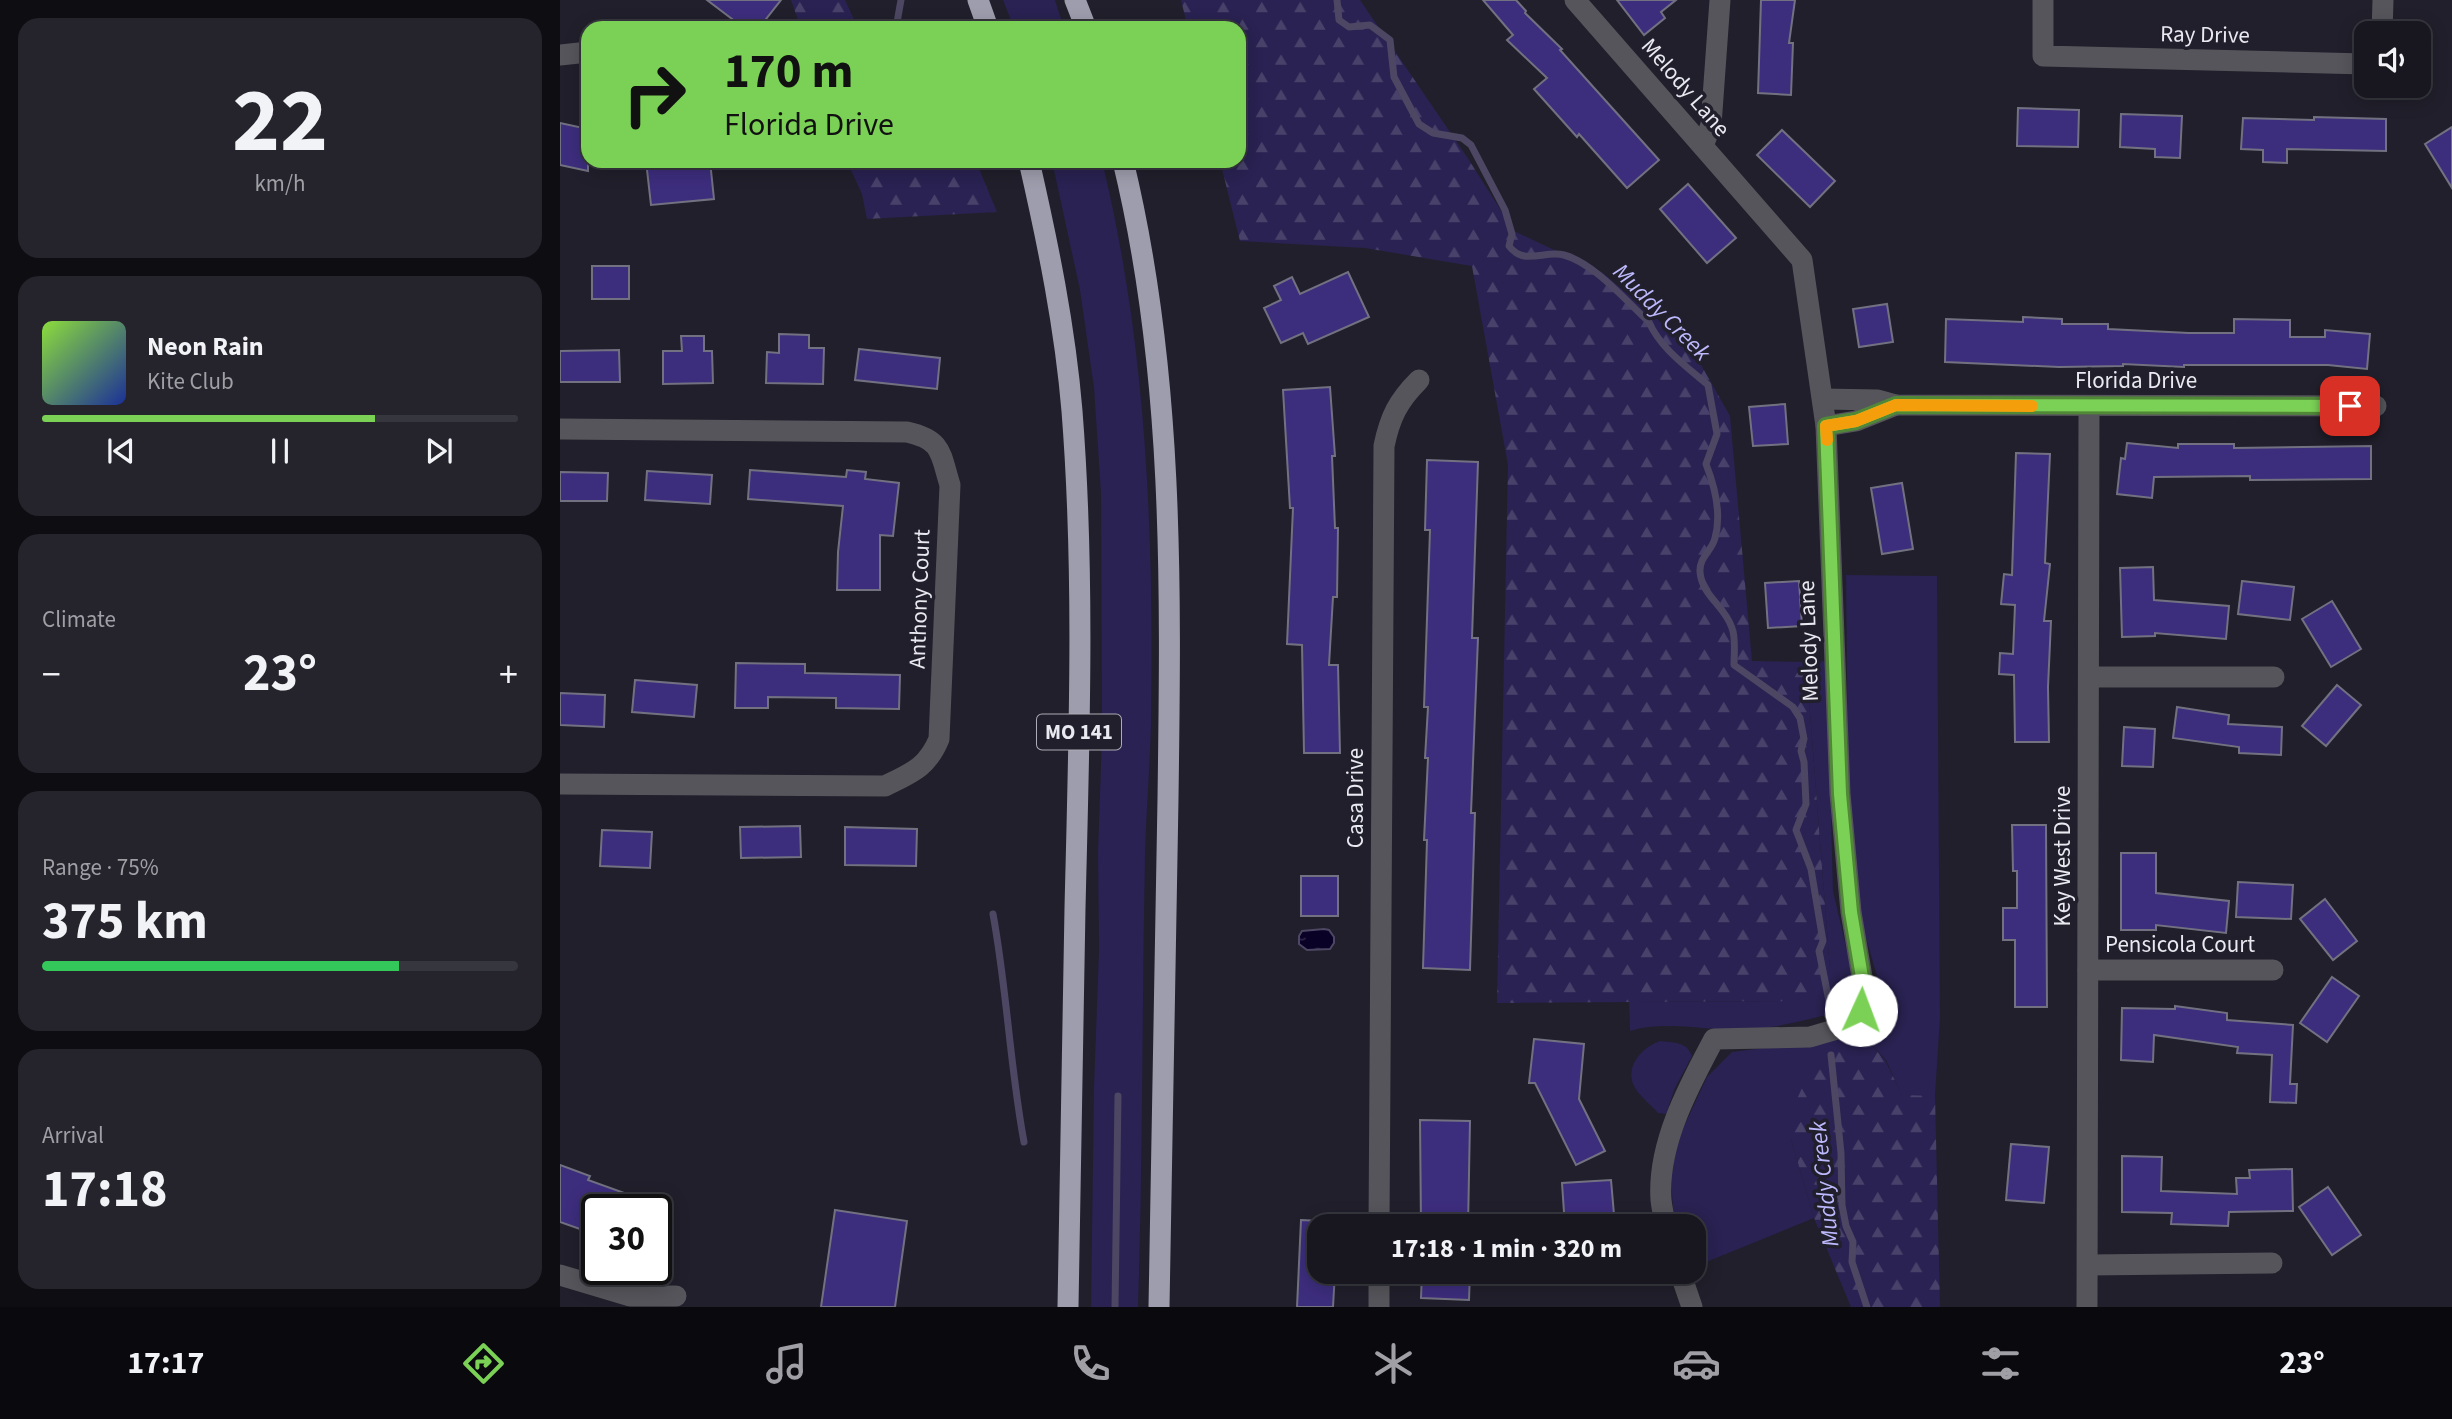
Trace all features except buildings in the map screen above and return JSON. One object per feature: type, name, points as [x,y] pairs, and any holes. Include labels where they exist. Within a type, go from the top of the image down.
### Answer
[{"type":"highway","points":[[978,0],[986,21]]},
{"type":"highway","points":[[1076,0],[1084,21]]},
{"type":"highway","name":"MO 141","points":[[1031,168],[1061,323],[1072,410],[1077,496],[1079,744],[1068,1307]]},
{"type":"highway","points":[[1124,168],[1147,277],[1158,363],[1166,447],[1170,536],[1159,1307]]},
{"type":"street","name":"Melody Lane","points":[[1575,0],[1801,260],[1826,426],[1840,794],[1851,912],[1863,983],[1861,1010],[1844,1027],[1810,1037],[1714,1038],[1689,1086],[1664,1160],[1661,1200],[1664,1214]]},
{"type":"street","points":[[1703,146],[1712,125],[1720,0]]},
{"type":"street","name":"Ray Drive","points":[[2043,0],[2043,57],[2354,64]]},
{"type":"street","points":[[2382,21],[2383,0]]},
{"type":"street","points":[[560,55],[581,53]]},
{"type":"street","name":"Casa Drive","points":[[1379,1214],[1384,446],[1389,423],[1398,405],[1419,380]]},
{"type":"street","name":"Florida Drive","points":[[1823,399],[1878,400],[1896,405],[2376,406]]},
{"type":"street","name":"Florida Drive","points":[[1826,426],[1856,421],[1896,405]]},
{"type":"street","name":"Key West Drive","points":[[2087,1307],[2089,406]]},
{"type":"street","name":"Anthony Court","points":[[560,429],[906,432],[924,436],[938,446],[950,485],[939,739],[932,756],[912,773],[885,786],[560,784]]},
{"type":"street","points":[[2090,677],[2274,677]]},
{"type":"street","name":"Pensicola Court","points":[[2088,970],[2273,971]]},
{"type":"street","points":[[2088,1265],[2273,1264]]},
{"type":"street","points":[[560,1275],[630,1296],[676,1296]]},
{"type":"street","points":[[1379,1284],[1379,1307]]},
{"type":"street","points":[[1684,1284],[1692,1307]]},
{"type":"green space","points":[[791,0],[845,0],[855,21],[798,21]]},
{"type":"green space","points":[[1003,0],[1055,0],[1062,21],[1011,21]]},
{"type":"green space","points":[[1181,0],[1360,0],[1514,231],[1603,273],[1692,349],[1730,416],[1752,661],[1806,662],[1830,970],[1820,986],[1797,1001],[1497,1003],[1508,465],[1472,266],[1365,248],[1240,241],[1222,168],[1246,168],[1246,21],[1186,21]]},
{"type":"green space","points":[[850,168],[979,168],[997,212],[867,219],[862,194]]},
{"type":"green space","points":[[1054,168],[1104,168],[1129,300],[1144,441],[1149,511],[1152,653],[1145,856],[1138,1307],[1091,1307],[1102,736],[1101,494],[1094,388],[1080,290]]},
{"type":"green space","points":[[1846,575],[1937,576],[1940,1018],[1935,1096],[1902,1096],[1886,1060],[1859,1031],[1877,1003],[1880,987],[1849,877]]},
{"type":"green space","points":[[1827,661],[1833,891],[1855,976],[1849,1003],[1839,1012],[1765,1028],[1729,1030],[1658,1026],[1630,1031],[1629,1002],[1797,1001],[1830,970],[1806,662]]},
{"type":"green space","points":[[1859,1031],[1885,1060],[1902,1095],[1935,1096],[1940,1307],[1851,1307],[1814,1218],[1791,1139],[1791,1112],[1814,1062],[1834,1039]]},
{"type":"green space","points":[[1834,1039],[1791,1139],[1814,1218],[1706,1262],[1706,1214],[1675,1214],[1671,1179],[1677,1141],[1707,1077],[1732,1052]]},
{"type":"green space","points":[[1660,1041],[1683,1045],[1692,1056],[1675,1088],[1666,1114],[1658,1113],[1635,1088],[1631,1077],[1634,1063],[1642,1052]]},
{"type":"water","points":[[1329,930],[1334,937],[1330,949],[1307,950],[1299,944],[1302,931]]},
{"type":"waterway","points":[[897,21],[901,0]]},
{"type":"waterway","name":"Muddy Creek","points":[[1337,0],[1339,20],[1349,27],[1370,25],[1390,40],[1394,77],[1419,124],[1433,133],[1462,138],[1471,145],[1505,210],[1512,234],[1509,246],[1521,255],[1564,255],[1587,266],[1649,322],[1667,349],[1708,385],[1717,434],[1706,464],[1715,491],[1718,519],[1715,538],[1702,562],[1700,572],[1705,588],[1732,628],[1734,665],[1793,707],[1800,718],[1804,739],[1801,751],[1806,804],[1796,830],[1811,869],[1823,941],[1819,951],[1829,1001]]},
{"type":"waterway","points":[[993,914],[1024,1142]]},
{"type":"waterway","name":"Muddy Creek","points":[[1831,1055],[1841,1153],[1842,1205],[1846,1226],[1853,1242],[1852,1262],[1867,1307]]},
{"type":"waterway","points":[[1115,1307],[1118,1096]]},
{"type":"slow traffic","points":[[1827,440],[1826,426],[1856,421],[1896,405],[2032,406]]},
{"type":"route","points":[[1861,1010],[1863,983],[1851,912],[1840,794],[1826,426],[1856,421],[1896,405],[2350,406]]}]
